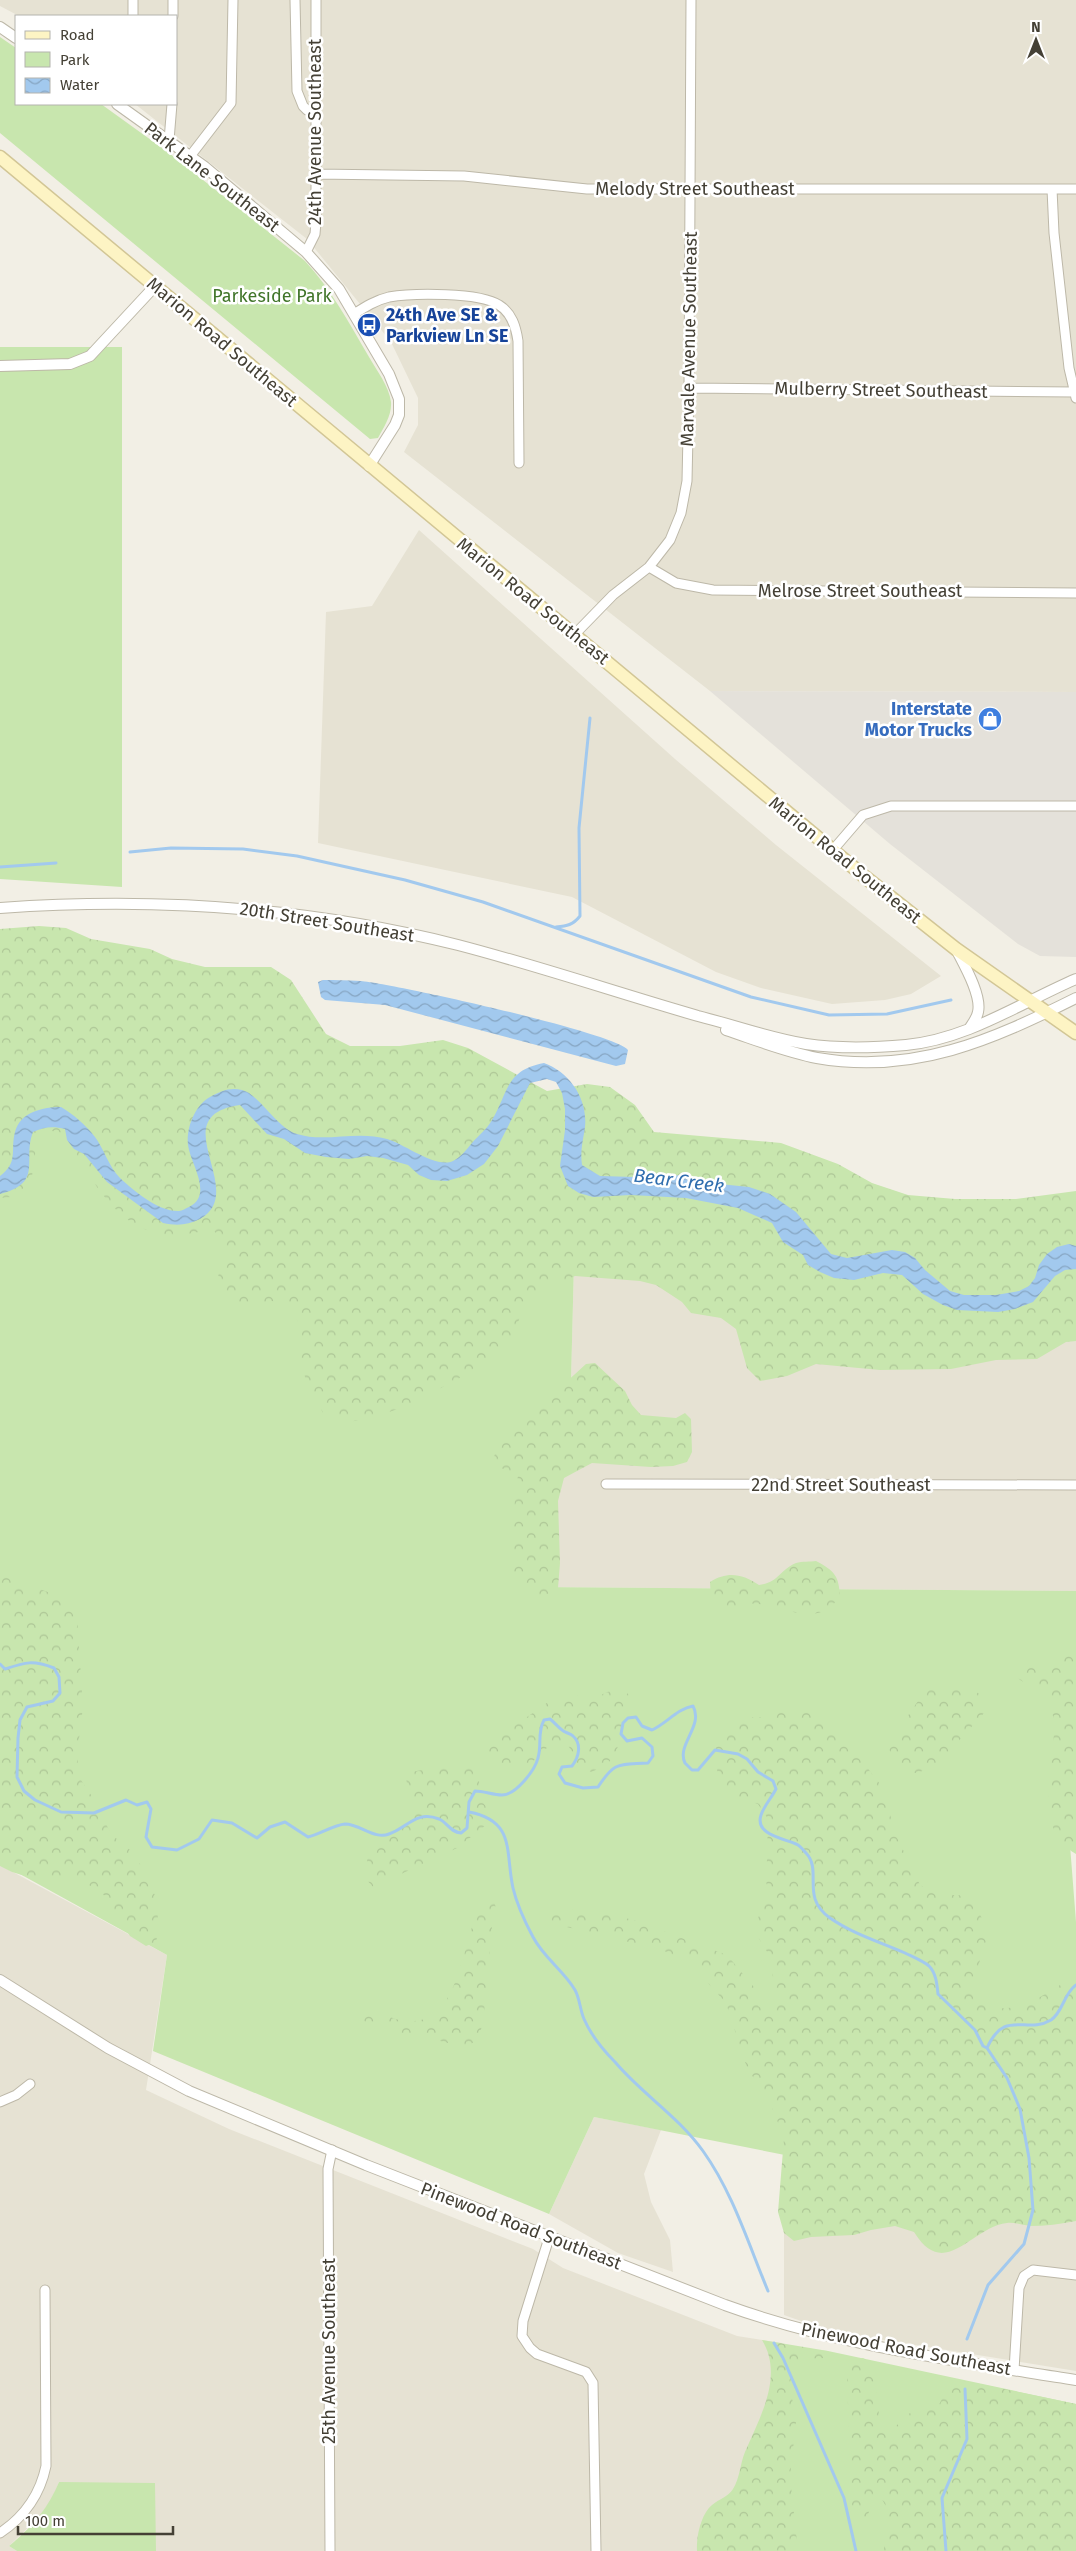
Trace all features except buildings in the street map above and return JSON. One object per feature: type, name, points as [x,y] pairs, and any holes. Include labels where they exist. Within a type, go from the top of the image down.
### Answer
[{"type":"main road","name":"Marion Road Southeast","points":[[0,157],[832,850],[956,948],[1076,1033]]},
{"type":"street","points":[[133,0],[134,15]]},
{"type":"street","points":[[173,0],[173,15]]},
{"type":"street","points":[[191,155],[231,103],[233,0]]},
{"type":"street","points":[[295,0],[297,91],[303,106],[307,110],[315,110]]},
{"type":"street","name":"24th Avenue Southeast","points":[[306,252],[316,230],[316,0]]},
{"type":"street","name":"Marvale Avenue Southeast","points":[[574,635],[613,595],[649,568],[670,540],[681,513],[687,480],[689,388],[691,0]]},
{"type":"street","points":[[0,27],[15,37]]},
{"type":"street","name":"Park Lane Southeast","points":[[122,105],[191,155],[306,252]]},
{"type":"street","points":[[169,140],[172,105]]},
{"type":"street","name":"Melody Street Southeast","points":[[316,174],[464,176],[578,188],[1076,189]]},
{"type":"street","points":[[1052,189],[1054,233],[1069,368],[1075,395]]},
{"type":"street","points":[[306,252],[327,274],[354,314],[389,374],[397,392],[400,407],[388,439],[369,466]]},
{"type":"street","points":[[0,366],[70,364],[90,356],[155,286]]},
{"type":"street","points":[[354,314],[376,301],[404,296],[475,296],[486,298],[506,311],[516,328],[518,341],[519,463]]},
{"type":"street","name":"Mulberry Street Southeast","points":[[689,388],[1075,395]]},
{"type":"street","name":"Melrose Street Southeast","points":[[649,568],[676,583],[713,590],[1076,593]]},
{"type":"street","points":[[832,850],[863,815],[891,806],[1076,806]]},
{"type":"street","name":"20th Street Southeast","points":[[0,908],[93,904],[164,904],[245,908],[312,916],[383,928],[458,945],[646,1001],[790,1041],[824,1046],[869,1047],[910,1044],[944,1038],[968,1030],[1076,980]]},
{"type":"street","points":[[956,948],[972,983],[979,1007],[977,1015],[968,1030]]},
{"type":"street","name":"20th Street Southeast","points":[[646,1001],[778,1047],[815,1057],[851,1062],[903,1060],[938,1055],[991,1038],[1076,998]]},
{"type":"street","name":"22nd Street Southeast","points":[[606,1484],[1076,1485]]},
{"type":"street","name":"Pinewood Road Southeast","points":[[0,1980],[145,2069],[197,2094],[549,2238],[782,2325],[840,2339],[1076,2380]]},
{"type":"street","points":[[0,2102],[16,2095],[30,2084]]},
{"type":"street","name":"25th Avenue Southeast","points":[[330,2551],[328,2169],[332,2150]]},
{"type":"street","points":[[549,2238],[523,2321],[522,2336],[530,2348],[537,2354],[586,2372],[593,2383],[596,2551]]},
{"type":"street","points":[[1014,2370],[1018,2295],[1024,2276],[1033,2270],[1076,2275]]},
{"type":"street","points":[[0,2533],[27,2510],[39,2489],[46,2466],[45,2290]]},
{"type":"shaded area","points":[[0,0],[1076,0],[1076,692],[710,691],[404,452],[418,425],[418,398],[391,342],[307,239],[136,105],[178,105],[178,15],[17,15],[0,6]]},
{"type":"shaded area","points":[[419,530],[675,759],[776,845],[941,976],[911,994],[885,1000],[832,1004],[761,988],[716,972],[572,897],[318,843],[326,612],[372,606]]},
{"type":"shaded area","points":[[710,691],[1076,692],[1076,957],[1040,956],[1018,944],[890,844]]},
{"type":"shaded area","points":[[574,1263],[1076,1333],[1076,1591],[534,1587],[570,1421]]},
{"type":"shaded area","points":[[0,1865],[167,1955],[146,2090],[229,2129],[533,2249],[563,2268],[737,2336],[782,2343],[783,2551],[155,2551],[59,2482],[52,2499],[39,2517],[9,2546],[17,2551],[0,2551]]},
{"type":"shaded area","points":[[594,2117],[661,2130],[644,2174],[651,2202],[670,2240],[673,2272],[618,2253],[549,2214]]},
{"type":"shaded area","points":[[784,2194],[1076,2201],[1076,2371],[872,2338],[818,2327],[784,2315]]},
{"type":"green space","name":"Parkeside Park","points":[[0,37],[15,47],[15,105],[102,105],[169,153],[305,261],[339,307],[388,390],[391,402],[390,412],[378,438],[370,439],[0,133]]},
{"type":"green space","points":[[0,347],[122,347],[122,887],[0,879]]},
{"type":"green space","points":[[39,926],[66,928],[91,939],[150,949],[172,959],[205,967],[271,967],[291,980],[326,1034],[350,1046],[400,1046],[443,1040],[468,1048],[547,1091],[587,1084],[610,1087],[635,1105],[654,1132],[781,1143],[838,1164],[872,1183],[908,1195],[955,1199],[1016,1199],[1076,1191],[1076,1341],[1066,1342],[1037,1359],[996,1360],[951,1369],[880,1370],[816,1364],[787,1376],[760,1381],[747,1368],[736,1329],[721,1318],[691,1313],[682,1302],[656,1285],[640,1281],[575,1276],[534,1294],[524,1306],[516,1328],[504,1349],[458,1379],[406,1406],[378,1416],[349,1422],[325,1416],[307,1386],[301,1359],[302,1328],[291,1310],[272,1301],[243,1309],[225,1299],[217,1280],[224,1256],[224,1237],[209,1229],[181,1235],[157,1233],[137,1225],[119,1212],[104,1196],[64,1133],[46,1130],[37,1141],[31,1183],[11,1197],[0,1198],[0,929]]},
{"type":"green space","points":[[16,1097],[574,1263],[570,1421],[535,1587],[1076,1591],[1076,1680],[1057,1679],[1076,1922],[1076,2007],[795,2157],[594,2117],[549,2214],[153,2051],[167,1955],[0,1863],[0,1120]]},
{"type":"green space","points":[[595,1363],[625,1391],[632,1405],[641,1415],[676,1418],[685,1413],[691,1419],[692,1452],[687,1462],[673,1466],[651,1467],[592,1463],[564,1478],[558,1501],[560,1563],[558,1588],[553,1593],[531,1597],[521,1587],[514,1573],[511,1557],[512,1522],[518,1474],[501,1468],[494,1457],[503,1441],[520,1429],[586,1364]]},
{"type":"green space","points":[[816,1561],[835,1575],[840,1597],[830,1607],[821,1612],[802,1614],[770,1606],[747,1604],[730,1614],[711,1600],[710,1582],[723,1576],[741,1576],[759,1585],[775,1579],[796,1563]]},
{"type":"green space","points":[[0,1575],[59,1596],[77,1617],[83,1707],[77,1755],[79,1777],[93,1798],[111,1834],[129,1849],[148,1875],[156,1899],[159,1929],[156,1942],[146,1946],[130,1936],[103,1894],[89,1885],[71,1880],[35,1879],[0,1866]]},
{"type":"green space","points":[[1067,1653],[1076,1658],[1076,1854],[1059,1839],[1051,1820],[1048,1798],[1054,1732],[1052,1713],[1042,1695],[1014,1675],[1014,1667],[1032,1663],[1053,1664]]},
{"type":"green space","points":[[946,1686],[963,1687],[976,1692],[985,1699],[985,1712],[935,1767],[916,1773],[902,1770],[893,1761],[888,1745],[918,1701],[931,1688]]},
{"type":"green space","points":[[623,1689],[632,1698],[617,1749],[609,1762],[603,1766],[592,1772],[577,1768],[574,1755],[566,1742],[552,1743],[526,1766],[504,1766],[493,1762],[488,1751],[496,1739],[551,1700],[573,1695],[593,1699],[607,1692]]},
{"type":"green space","points":[[781,1710],[805,1710],[824,1718],[854,1744],[869,1770],[884,1789],[894,1831],[920,1885],[937,1895],[959,1895],[974,1905],[985,1923],[987,1938],[972,1986],[978,2000],[992,2007],[1014,2007],[1036,1999],[1076,1975],[1076,2221],[1036,2226],[1007,2223],[994,2227],[959,2248],[948,2252],[937,2252],[925,2246],[914,2232],[895,2226],[854,2235],[811,2237],[794,2241],[784,2233],[778,2212],[784,2138],[766,2092],[748,2071],[726,2003],[689,1962],[662,1950],[538,1920],[538,1912],[584,1909],[634,1920],[727,1955],[754,1987],[758,2006],[767,2011],[774,2001],[772,1960],[758,1937],[758,1918],[766,1899],[768,1819],[758,1804],[746,1800],[731,1802],[720,1780],[715,1757],[716,1746],[728,1727],[743,1719],[764,1717]]},
{"type":"green space","points":[[466,1762],[476,1768],[480,1798],[487,1808],[486,1825],[457,1848],[373,1887],[366,1879],[368,1847],[403,1818],[413,1807],[406,1779],[411,1772]]},
{"type":"green space","points":[[485,1899],[494,1901],[497,1912],[492,1927],[483,2023],[478,2039],[468,2046],[459,2046],[429,2038],[403,2035],[380,2025],[367,2027],[362,2015],[367,2008],[404,2021],[424,2019],[439,2010],[450,1995],[458,1976],[470,1934]]},
{"type":"green space","points":[[762,2340],[828,2351],[830,2354],[825,2358],[800,2359],[792,2367],[790,2385],[796,2423],[790,2476],[798,2551],[697,2551],[697,2539],[702,2520],[708,2509],[733,2489],[739,2476],[743,2457],[763,2411],[770,2382],[771,2368]]},
{"type":"green space","points":[[801,2349],[828,2351],[1076,2404],[1076,2551],[783,2551],[783,2358]]},
{"type":"green space","points":[[863,2358],[874,2365],[880,2425],[894,2428],[908,2414],[940,2403],[950,2381],[970,2382],[1076,2404],[1076,2533],[1072,2551],[884,2551],[888,2517],[887,2510],[880,2497],[871,2505],[867,2518],[856,2513],[850,2501],[847,2360]]},
{"type":"green space","points":[[59,2482],[155,2483],[156,2551],[17,2551],[9,2546],[38,2517],[50,2501]]},
{"type":"water","points":[[323,980],[361,981],[381,984],[547,1021],[614,1042],[628,1050],[625,1064],[616,1066],[385,1005],[325,1000],[321,997],[318,982]]},
{"type":"water","name":"Bear Creek","points":[[544,1063],[553,1067],[569,1080],[580,1096],[585,1116],[582,1165],[600,1176],[636,1177],[648,1174],[666,1177],[680,1175],[700,1182],[749,1187],[770,1194],[796,1212],[831,1254],[847,1258],[892,1250],[905,1252],[915,1258],[925,1270],[950,1291],[964,1295],[996,1295],[1019,1291],[1029,1286],[1035,1278],[1039,1265],[1047,1254],[1057,1247],[1069,1244],[1076,1246],[1076,1269],[1065,1270],[1055,1276],[1033,1302],[1015,1309],[998,1312],[957,1310],[923,1294],[902,1275],[883,1273],[854,1280],[834,1278],[820,1272],[808,1265],[803,1255],[783,1242],[772,1223],[738,1208],[686,1198],[631,1195],[593,1197],[579,1193],[568,1186],[560,1166],[565,1130],[565,1109],[562,1093],[556,1082],[547,1079],[530,1083],[498,1146],[484,1164],[467,1175],[447,1181],[431,1180],[419,1175],[408,1165],[383,1158],[367,1156],[349,1159],[305,1153],[284,1139],[267,1134],[240,1105],[218,1112],[207,1124],[206,1139],[216,1191],[213,1207],[196,1221],[187,1224],[163,1223],[107,1182],[84,1154],[74,1149],[67,1140],[65,1129],[61,1128],[41,1129],[33,1132],[30,1142],[27,1177],[22,1184],[0,1194],[0,1176],[10,1166],[12,1161],[15,1132],[18,1125],[27,1115],[33,1112],[61,1107],[79,1120],[91,1132],[116,1174],[132,1189],[147,1200],[163,1208],[183,1210],[196,1202],[200,1195],[199,1178],[188,1145],[190,1124],[200,1105],[210,1097],[230,1089],[242,1090],[248,1093],[282,1125],[297,1134],[319,1137],[364,1136],[387,1139],[429,1159],[446,1163],[458,1158],[490,1123],[509,1084],[515,1077],[531,1066]]},
{"type":"waterway","points":[[556,927],[570,924],[580,916],[579,828],[590,718]]},
{"type":"waterway","points":[[130,852],[171,848],[243,849],[297,856],[405,880],[483,902],[751,997],[829,1015],[887,1014],[951,1000]]},
{"type":"waterway","points":[[0,867],[56,863]]},
{"type":"waterway","points":[[0,1664],[5,1669],[24,1663],[40,1664],[54,1668],[59,1677],[60,1693],[53,1701],[27,1707],[20,1720],[17,1777],[24,1791],[35,1800],[61,1812],[94,1813],[126,1800],[137,1805],[147,1802],[151,1809],[146,1837],[152,1847],[177,1850],[199,1839],[212,1820],[232,1823],[257,1838],[270,1827],[285,1822],[308,1837],[345,1824],[356,1826],[378,1835],[384,1835],[418,1818],[424,1817],[439,1819],[454,1831],[461,1833],[467,1828],[469,1802],[475,1791],[499,1795],[507,1794],[519,1786],[529,1775],[538,1758],[541,1729],[544,1720],[550,1719],[563,1731],[573,1736],[578,1743],[578,1755],[572,1766],[562,1767],[559,1774],[565,1783],[583,1788],[598,1787],[609,1773],[618,1766],[648,1763],[653,1756],[652,1747],[642,1738],[627,1741],[621,1734],[623,1723],[628,1718],[636,1717],[642,1726],[652,1730],[682,1710],[693,1706],[695,1721],[684,1749],[685,1763],[692,1770],[698,1770],[715,1750],[738,1754],[747,1759],[758,1772],[773,1781],[776,1789],[762,1812],[760,1822],[762,1828],[773,1836],[798,1845],[806,1853],[811,1860],[814,1893],[816,1902],[821,1910],[848,1929],[905,1953],[929,1966],[935,1975],[938,1994],[975,2030],[983,2046],[987,2048],[1007,2078],[1020,2109],[1029,2158],[1033,2210],[1024,2244],[988,2285],[967,2339]]},
{"type":"waterway","points":[[469,1812],[484,1816],[495,1823],[501,1831],[506,1840],[513,1888],[524,1919],[538,1945],[575,1990],[584,2019],[594,2036],[626,2074],[693,2138],[714,2167],[739,2219],[768,2291]]},
{"type":"waterway","points":[[987,2048],[1001,2029],[1016,2025],[1042,2024],[1051,2020],[1055,2017],[1072,1988],[1076,1985]]},
{"type":"waterway","points":[[774,2343],[783,2358],[844,2498],[856,2551]]},
{"type":"waterway","points":[[946,2551],[942,2498],[967,2439],[965,2389]]},
{"type":"place","name":"24th Ave SE & Parkview Ln SE","points":[[369,325]]},
{"type":"place","name":"Interstate Motor Trucks","points":[[990,719]]}]
